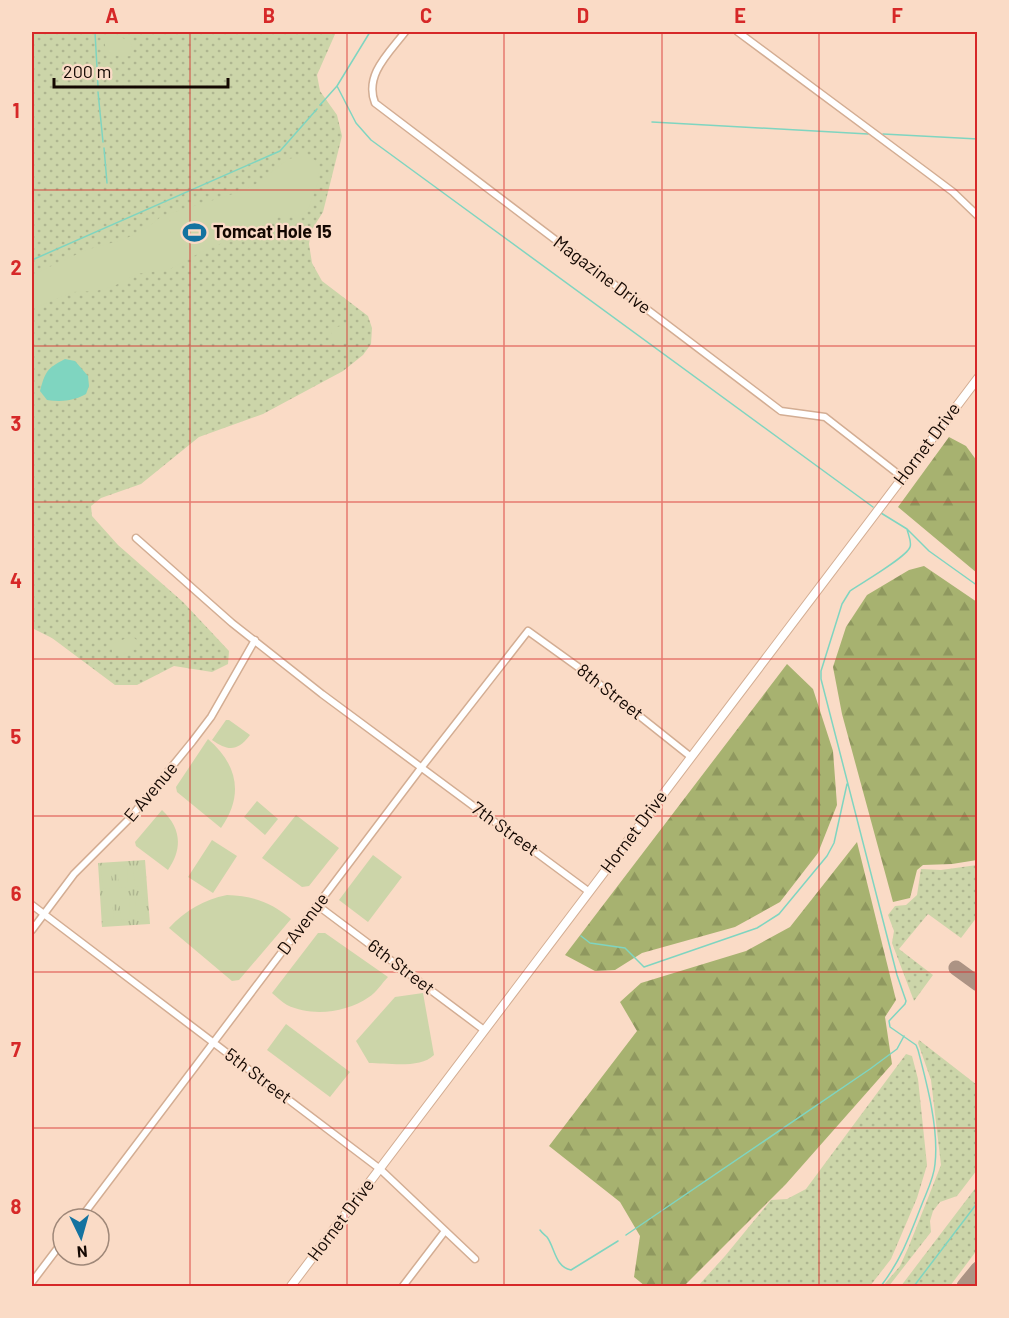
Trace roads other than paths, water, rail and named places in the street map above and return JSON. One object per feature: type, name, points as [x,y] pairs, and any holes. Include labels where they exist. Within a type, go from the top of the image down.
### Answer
[{"type":"main road","name":"Hornet Drive","points":[[291,1287],[588,891],[978,378]]},
{"type":"street","name":"Magazine Drive","points":[[405,32],[377,69],[371,87],[375,103],[781,411],[825,417],[902,477]]},
{"type":"street","points":[[738,32],[953,192],[978,216]]},
{"type":"street","points":[[747,39],[753,32]]},
{"type":"street","name":"7th Street","points":[[136,538],[255,640],[421,768],[588,891]]},
{"type":"street","name":"8th Street","points":[[528,631],[578,667],[691,757]]},
{"type":"street","name":"D Avenue","points":[[89,1207],[212,1041],[528,631]]},
{"type":"street","name":"E Avenue","points":[[32,930],[74,874],[124,824],[192,742],[211,717],[255,640]]},
{"type":"street","name":"5th Street","points":[[32,905],[380,1169],[475,1259]]},
{"type":"street","name":"6th Street","points":[[317,905],[484,1030]]},
{"type":"street","points":[[403,1287],[445,1231]]},
{"type":"street","points":[[32,1282],[51,1257]]},
{"type":"water","points":[[65,359],[75,361],[88,376],[89,386],[86,394],[67,400],[47,400],[40,391],[45,375],[50,368]]},
{"type":"waterway","points":[[95,32],[98,86]]},
{"type":"waterway","points":[[320,105],[337,86],[370,32]]},
{"type":"waterway","points":[[337,86],[356,123],[371,140],[873,507]]},
{"type":"waterway","points":[[98,92],[103,142]]},
{"type":"waterway","points":[[32,260],[280,151],[317,109]]},
{"type":"waterway","points":[[652,122],[868,134]]},
{"type":"waterway","points":[[883,134],[978,139]]},
{"type":"waterway","points":[[104,148],[107,183]]},
{"type":"waterway","points":[[881,513],[907,529],[929,551],[978,586]]},
{"type":"waterway","points":[[881,1286],[905,1247],[930,1184],[936,1150],[934,1122],[916,1045],[890,1027],[889,1021],[906,1001],[897,975],[821,679],[821,671],[842,604],[850,591],[907,551],[911,543],[907,529]]},
{"type":"waterway","points":[[581,936],[590,943],[625,948],[644,967],[757,928],[779,914],[827,856],[834,843],[847,784]]},
{"type":"waterway","points":[[626,1235],[870,1069],[897,1049],[904,1036]]},
{"type":"waterway","points":[[914,1286],[978,1202]]},
{"type":"waterway","points":[[540,1230],[550,1241],[558,1261],[571,1270],[618,1241]]},
{"type":"place","name":"Tomcat Hole 15","points":[[195,232]]}]
